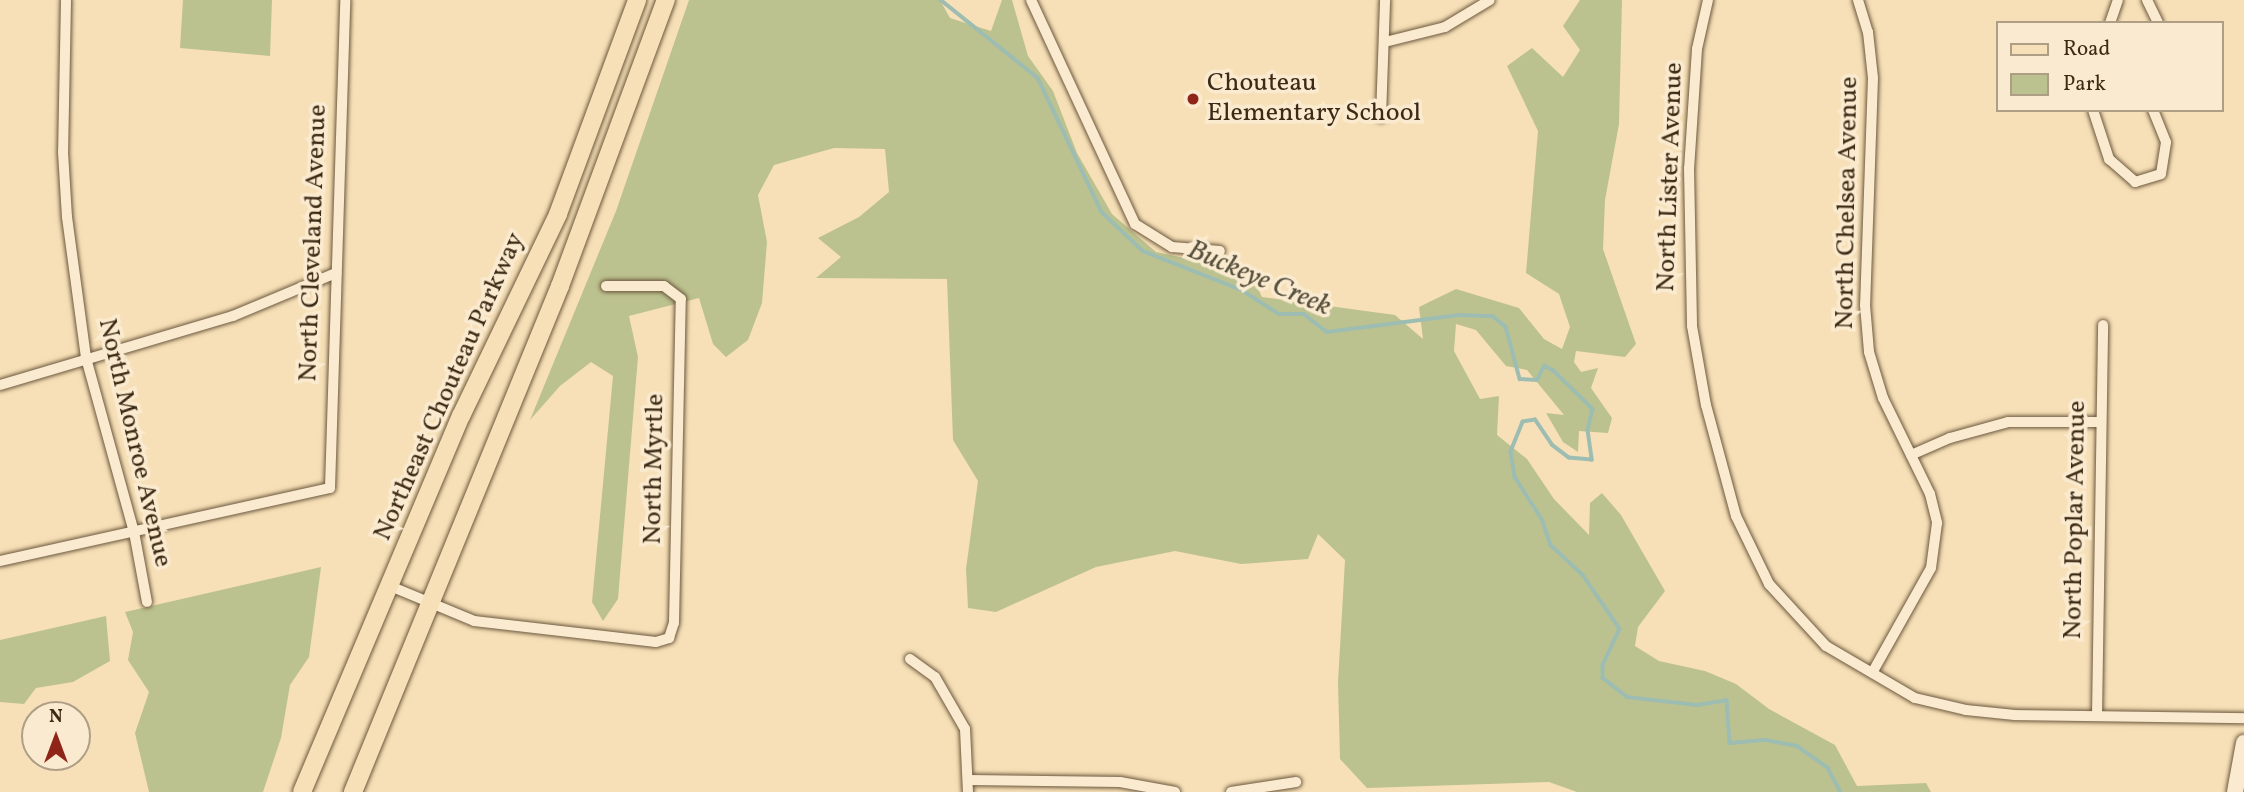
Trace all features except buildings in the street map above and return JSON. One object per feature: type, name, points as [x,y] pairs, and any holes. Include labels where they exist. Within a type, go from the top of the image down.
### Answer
[{"type":"main road","name":"Northeast Chouteau Parkway","points":[[302,792],[461,416],[558,214],[636,0]]},
{"type":"main road","points":[[353,792],[555,298],[666,0]]},
{"type":"main road","points":[[2235,792],[2244,743]]},
{"type":"main road","points":[[314,792],[319,752]]},
{"type":"street","name":"North Monroe Avenue","points":[[66,0],[64,184],[86,358],[134,533],[147,603]]},
{"type":"street","name":"North Cleveland Avenue","points":[[134,533],[330,488],[345,0]]},
{"type":"street","points":[[1031,0],[1104,166],[1135,224],[1155,241],[1172,247],[1220,251]]},
{"type":"street","points":[[1381,117],[1385,0]]},
{"type":"street","points":[[1385,42],[1445,27],[1490,0]]},
{"type":"street","name":"North Lister Avenue","points":[[1708,0],[1697,49],[1688,226],[1692,326],[1706,405],[1736,516],[1769,584],[1826,646],[1914,698],[1966,710],[2097,716],[2244,718]]},
{"type":"street","name":"North Chelsea Avenue","points":[[1858,0],[1868,32],[1873,78],[1866,329],[1875,376],[1934,508],[1935,553],[1872,673]]},
{"type":"street","points":[[2111,21],[2118,0]]},
{"type":"street","points":[[2147,0],[2157,21]]},
{"type":"street","points":[[2094,112],[2109,159],[2135,182],[2161,174],[2166,142],[2153,112]]},
{"type":"street","points":[[0,385],[233,316],[336,272]]},
{"type":"street","name":"North Myrtle","points":[[429,604],[474,621],[656,642],[669,639],[674,623],[681,299],[664,286],[606,286]]},
{"type":"street","name":"North Poplar Avenue","points":[[2097,716],[2103,325]]},
{"type":"street","points":[[1911,455],[1950,438],[2008,422],[2100,422]]},
{"type":"street","points":[[0,561],[134,533]]},
{"type":"street","points":[[390,586],[429,604]]},
{"type":"street","points":[[910,659],[935,677],[952,701],[965,729],[969,786],[1120,782],[1175,792]]},
{"type":"street","points":[[1231,792],[1296,782]]},
{"type":"green space","points":[[183,0],[272,0],[270,56],[180,48]]},
{"type":"green space","points":[[689,0],[940,0],[950,18],[991,31],[1002,0],[1012,0],[1028,56],[1053,91],[1077,153],[1112,214],[1156,252],[1250,272],[1262,297],[1395,315],[1423,339],[1419,307],[1456,289],[1519,308],[1544,339],[1562,349],[1570,327],[1559,294],[1526,273],[1538,131],[1507,66],[1532,48],[1563,77],[1580,50],[1563,26],[1580,0],[1622,0],[1619,124],[1605,200],[1603,249],[1636,344],[1625,357],[1576,351],[1574,362],[1581,372],[1598,368],[1591,388],[1612,418],[1608,433],[1579,431],[1578,452],[1563,442],[1546,413],[1564,415],[1527,370],[1506,366],[1476,330],[1456,324],[1454,351],[1480,399],[1499,396],[1497,435],[1527,459],[1554,499],[1589,535],[1590,503],[1602,493],[1621,515],[1665,591],[1638,627],[1635,646],[1659,661],[1705,671],[1736,684],[1769,709],[1835,745],[1857,786],[1926,783],[1931,792],[1577,792],[1549,782],[1367,788],[1340,759],[1338,682],[1345,560],[1318,534],[1308,559],[1241,564],[1175,551],[1096,567],[996,612],[968,608],[966,569],[978,481],[953,440],[947,279],[816,278],[841,257],[818,238],[859,217],[889,192],[885,149],[834,148],[774,165],[758,195],[767,242],[762,303],[748,340],[726,357],[713,344],[699,298],[629,316],[638,357],[618,599],[603,621],[592,602],[613,376],[591,362],[560,386],[530,420],[616,211]]},
{"type":"green space","points":[[321,567],[309,657],[290,685],[281,738],[263,792],[149,792],[135,733],[149,692],[128,660],[133,632],[125,612]]},
{"type":"green space","points":[[106,616],[110,661],[73,682],[36,688],[21,704],[0,702],[0,640]]},
{"type":"waterway","name":"Buckeye Creek","points":[[941,0],[1038,78],[1102,212],[1143,251],[1242,290],[1279,314],[1304,314],[1327,332],[1459,315],[1493,316],[1506,327],[1520,379],[1537,380],[1544,366],[1553,370],[1593,409],[1588,430],[1592,460],[1569,458],[1552,445],[1535,420],[1523,422],[1511,452],[1515,477],[1542,519],[1551,545],[1583,575],[1620,629],[1603,665],[1603,678],[1627,697],[1697,705],[1727,700],[1730,743],[1766,740],[1797,746],[1828,768],[1841,792]]},
{"type":"place","name":"Chouteau Elementary School","points":[[1193,99]]}]
